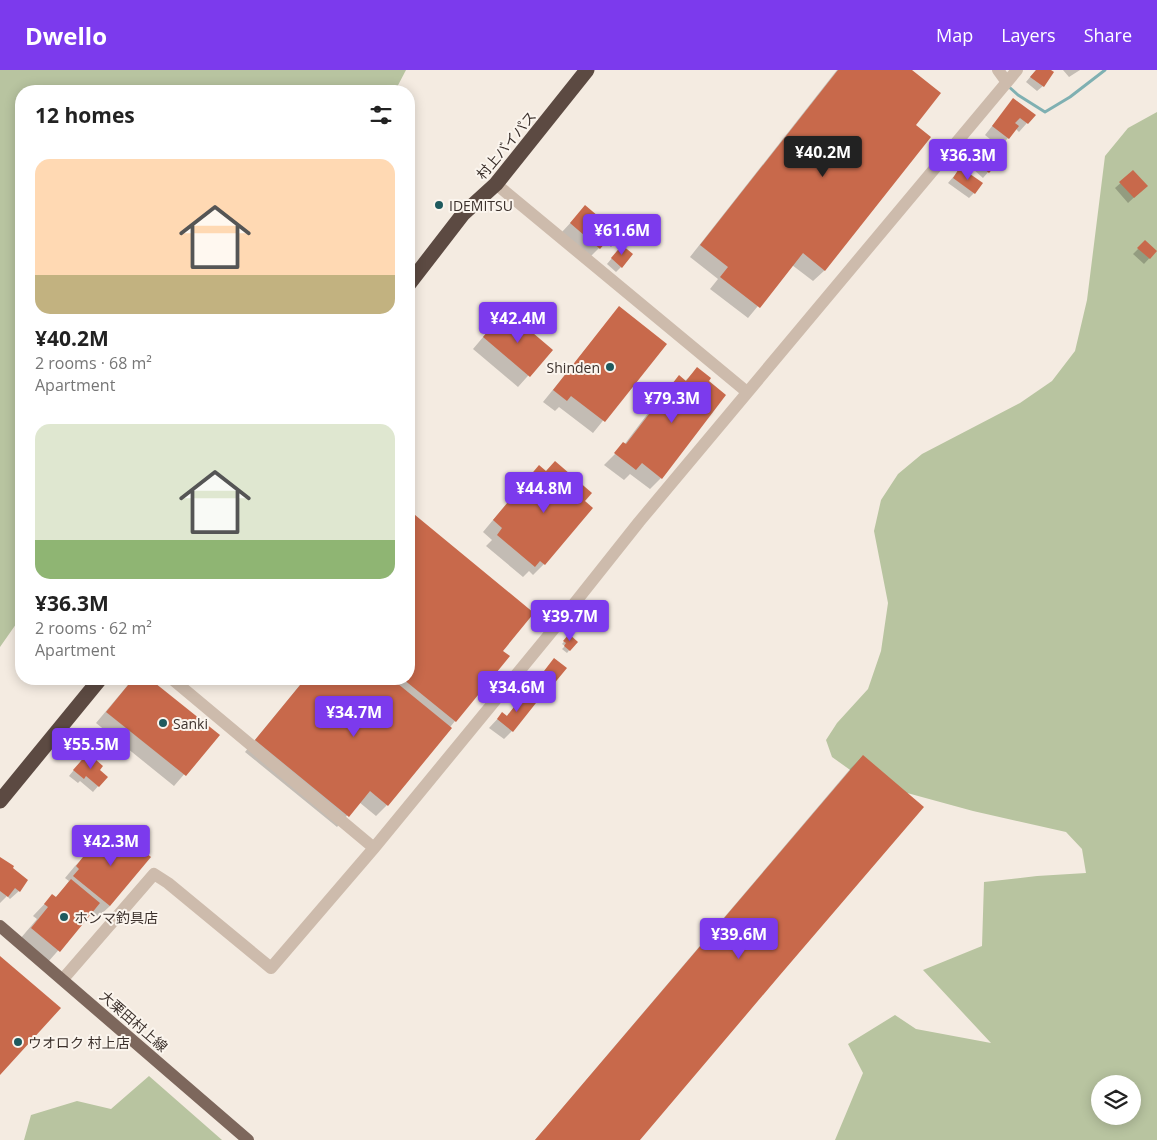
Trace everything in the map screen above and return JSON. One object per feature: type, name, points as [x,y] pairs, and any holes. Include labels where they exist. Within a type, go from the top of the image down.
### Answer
[{"type":"highway","name":"村上バイパス","points":[[415,276],[463,214],[496,184],[581,72]]},
{"type":"highway","points":[[0,801],[95,685]]},
{"type":"main road","name":"大栗田村上線","points":[[0,926],[248,1140]]},
{"type":"street","points":[[998,70],[1006,81]]},
{"type":"street","points":[[63,979],[154,874],[168,882],[271,968],[374,848],[747,392],[1017,70]]},
{"type":"street","points":[[496,184],[747,392]]},
{"type":"street","points":[[179,685],[374,848]]},
{"type":"green space","points":[[0,70],[406,70],[398,85],[15,85],[15,626],[0,647]]},
{"type":"green space","points":[[1157,112],[1157,1140],[835,1140],[863,1073],[848,1044],[895,1015],[916,1029],[991,1043],[923,970],[982,946],[984,882],[1086,873],[1082,849],[1066,832],[973,811],[867,782],[832,757],[826,740],[837,723],[868,689],[881,651],[888,603],[874,531],[881,500],[898,474],[922,454],[1020,403],[1052,381],[1075,351],[1087,300],[1105,156],[1128,128]]},
{"type":"green space","points":[[149,1076],[222,1140],[24,1140],[31,1115],[77,1101],[111,1109]]},
{"type":"building","points":[[838,70],[912,70],[941,93],[916,125],[931,137],[825,271],[803,253],[760,308],[720,277],[728,267],[700,245]]},
{"type":"building","points":[[1036,70],[1051,70],[1054,72],[1044,87],[1030,77]]},
{"type":"building","points":[[1013,98],[1036,115],[1028,124],[1020,118],[1015,123],[1019,126],[1009,139],[992,126]]},
{"type":"building","points":[[986,153],[998,163],[989,173],[977,163]]},
{"type":"building","points":[[960,167],[983,183],[975,194],[953,178]]},
{"type":"building","points":[[1133,170],[1148,186],[1134,198],[1119,182]]},
{"type":"building","points":[[585,205],[605,222],[610,215],[628,230],[620,240],[613,234],[600,249],[570,223]]},
{"type":"building","points":[[1145,240],[1157,251],[1150,259],[1137,248]]},
{"type":"building","points":[[622,245],[633,254],[622,268],[611,258]]},
{"type":"building","name":"Shinden","points":[[619,306],[667,344],[605,422],[571,396],[567,401],[553,390]]},
{"type":"building","points":[[506,310],[553,350],[530,377],[483,337]]},
{"type":"building","points":[[697,367],[711,378],[709,381],[726,395],[662,479],[642,463],[636,470],[614,453],[623,442],[626,444],[679,375],[686,381]]},
{"type":"building","points":[[555,461],[592,493],[585,501],[593,508],[545,565],[540,561],[535,567],[497,535],[502,528],[493,520],[539,465],[546,471]]},
{"type":"building","points":[[415,515],[534,613],[503,651],[510,656],[456,722],[410,685],[415,685]]},
{"type":"building","points":[[569,634],[578,642],[570,651],[564,646],[566,643],[563,641]]},
{"type":"building","points":[[554,658],[567,668],[543,697],[531,688]]},
{"type":"building","name":"Sanki","points":[[128,685],[158,685],[220,735],[186,776],[106,712]]},
{"type":"building","points":[[300,685],[399,685],[452,728],[388,806],[370,791],[349,817],[255,740]]},
{"type":"building","points":[[524,694],[536,703],[513,732],[497,719],[502,712],[507,716]]},
{"type":"building","points":[[88,753],[103,766],[100,770],[108,777],[99,787],[86,776],[84,779],[73,770]]},
{"type":"building","points":[[863,755],[924,807],[640,1140],[535,1140]]},
{"type":"building","points":[[115,828],[151,857],[110,906],[73,876],[79,869],[76,866],[86,853],[90,857]]},
{"type":"building","points":[[0,857],[14,866],[13,868],[28,880],[20,892],[15,888],[8,897],[0,891]]},
{"type":"building","name":"ホンマ釣具店","points":[[71,879],[100,903],[60,952],[31,928],[48,907],[44,904],[52,894],[56,897]]},
{"type":"building","name":"ウオロク 村上店","points":[[0,956],[61,1008],[0,1075]]},
{"type":"waterway","points":[[1008,86],[1018,95],[1045,112],[1070,97],[1105,70]]},
{"type":"place","name":"IDEMITSU","points":[[439,205]]},
{"type":"place","name":"Shinden","points":[[610,367]]},
{"type":"place","name":"Sanki","points":[[163,723]]},
{"type":"place","name":"ホンマ釣具店","points":[[64,917]]},
{"type":"place","name":"ウオロク 村上店","points":[[18,1042]]}]
